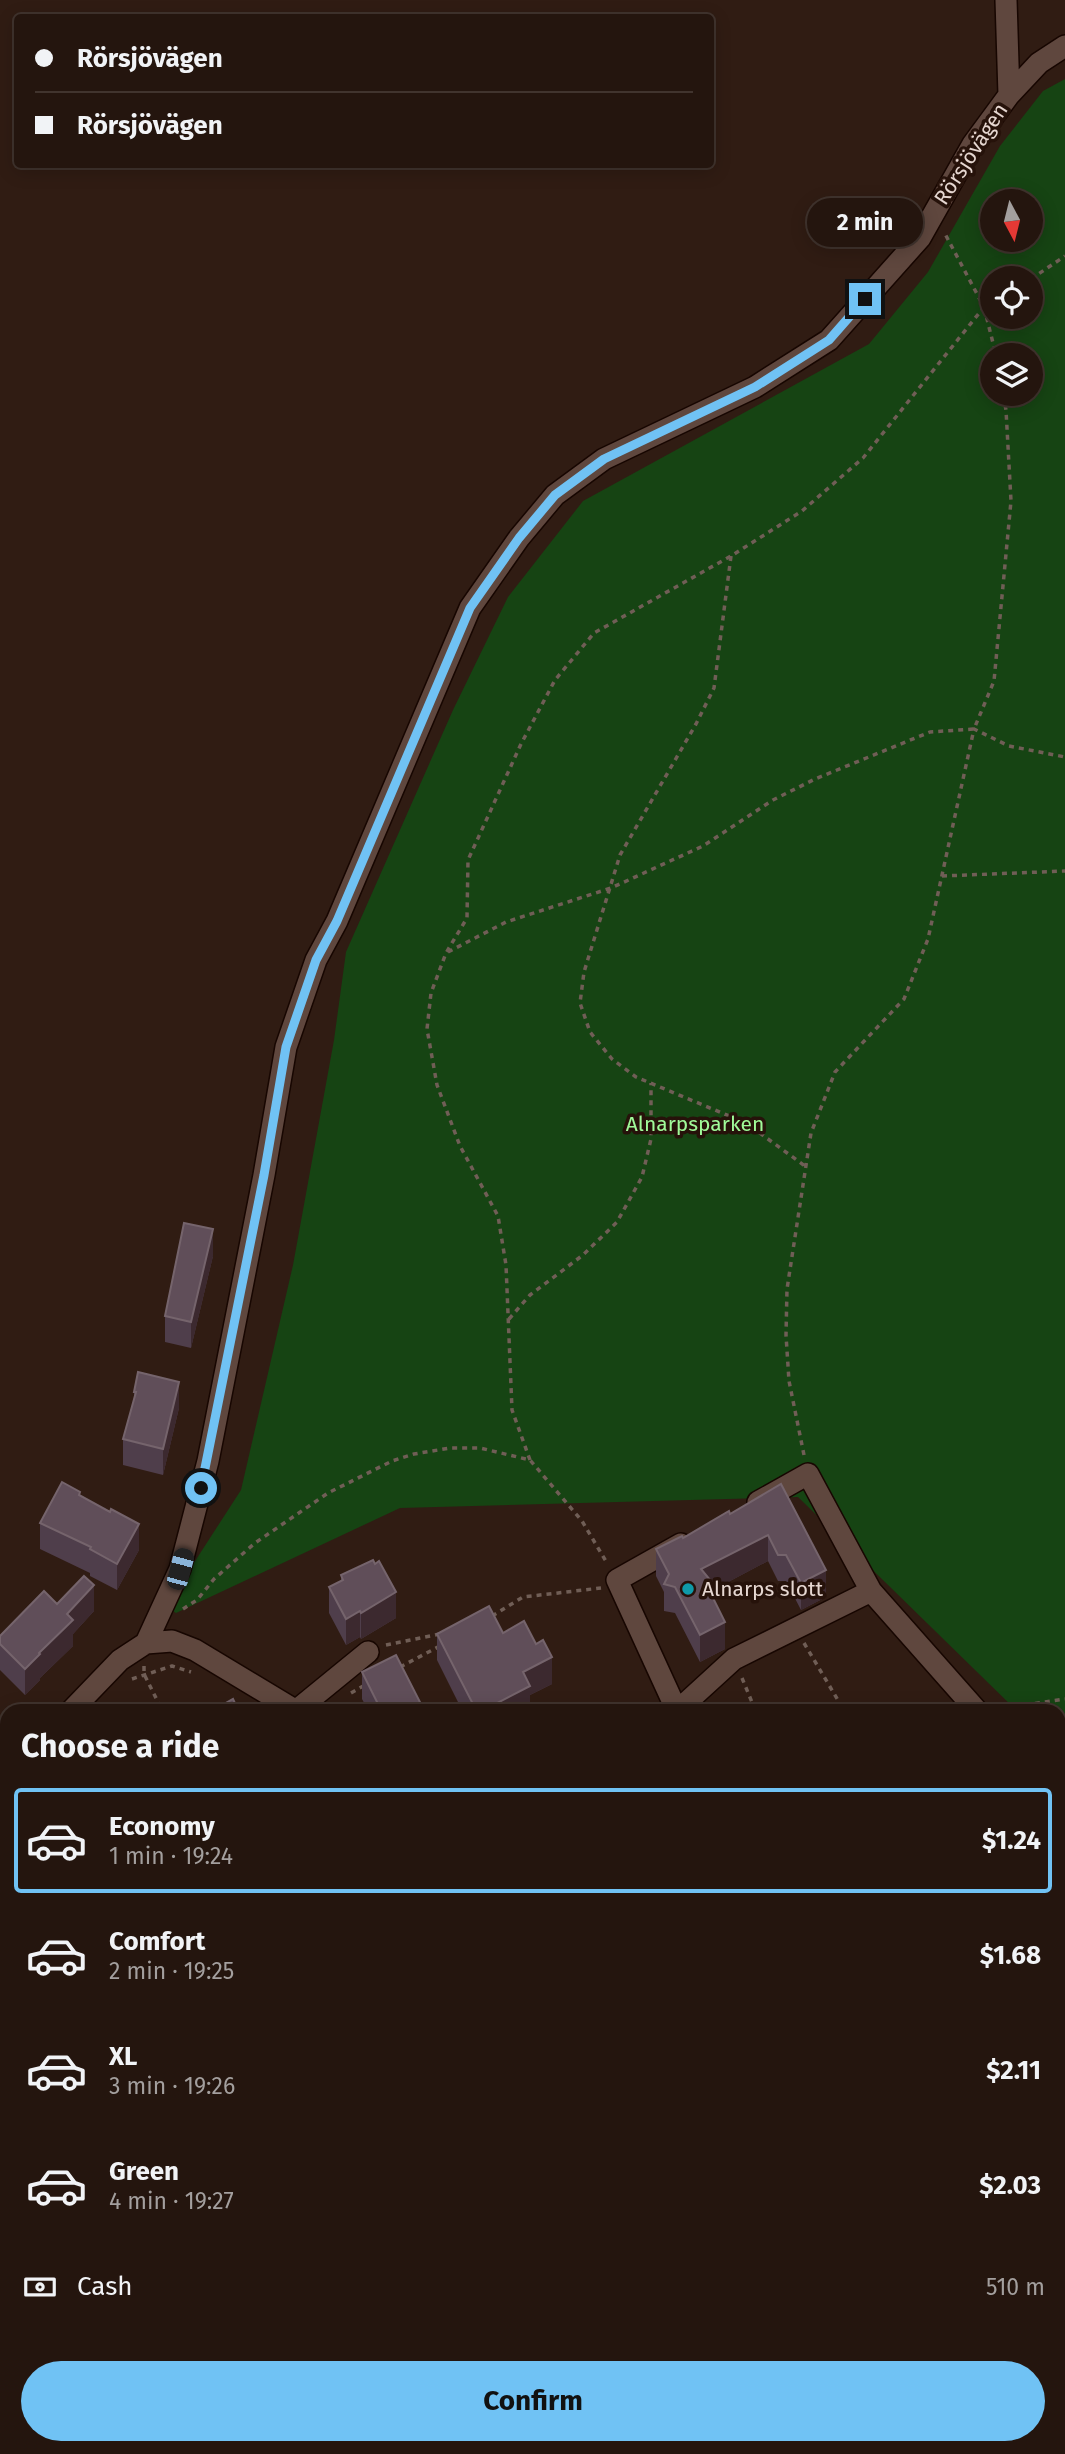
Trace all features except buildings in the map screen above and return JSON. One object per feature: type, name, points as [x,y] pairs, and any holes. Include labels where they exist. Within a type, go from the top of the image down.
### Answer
[{"type":"street","points":[[1006,0],[1009,95]]},
{"type":"street","name":"Rörsjövägen","points":[[146,1643],[180,1569],[208,1461],[286,1047],[297,1010],[316,960],[337,921],[470,608],[519,538],[555,495],[604,459],[755,387],[829,340],[920,238],[973,144],[1009,95],[1039,64],[1065,46]]},
{"type":"street","points":[[736,1514],[808,1474],[871,1591],[971,1704]]},
{"type":"street","points":[[674,1704],[619,1583],[701,1534]]},
{"type":"street","points":[[685,1704],[734,1659],[871,1591]]},
{"type":"street","points":[[78,1704],[120,1660],[146,1643],[172,1642],[205,1656],[286,1704]]},
{"type":"street","points":[[306,1704],[368,1652]]},
{"type":"path","points":[[933,213],[980,300]]},
{"type":"path","points":[[1043,271],[1065,256]]},
{"type":"path","points":[[488,1619],[523,1597],[619,1583],[582,1521],[530,1460],[512,1410],[506,1265],[498,1216],[460,1146],[437,1085],[427,1029],[431,993],[446,953],[467,918],[468,860],[555,680],[594,633],[802,511],[863,458],[980,312]]},
{"type":"path","points":[[808,1474],[789,1381],[786,1335],[787,1289],[811,1133],[835,1072],[904,999],[928,939],[974,729],[994,681],[1011,501],[1004,406]]},
{"type":"path","points":[[730,555],[714,688],[620,855],[584,972],[580,1003],[590,1032],[612,1059],[636,1077],[746,1123],[805,1166]]},
{"type":"path","points":[[446,953],[506,922],[611,888],[703,846],[773,800],[815,779],[930,733],[974,729],[1009,746],[1065,757]]},
{"type":"path","points":[[942,876],[1065,870]]},
{"type":"path","points":[[509,1319],[530,1295],[583,1255],[617,1222],[642,1177],[651,1139],[651,1083]]},
{"type":"path","points":[[172,1642],[176,1613],[197,1600],[214,1579],[255,1543],[302,1509],[360,1475],[414,1454],[450,1448],[480,1448],[530,1460]]},
{"type":"path","points":[[796,1629],[840,1704]]},
{"type":"path","points":[[368,1652],[390,1644],[452,1631]]},
{"type":"path","points":[[395,1670],[442,1645]]},
{"type":"path","points":[[734,1659],[754,1704]]},
{"type":"path","points":[[126,1684],[134,1676],[172,1666],[195,1673]]},
{"type":"path","points":[[144,1674],[159,1704]]},
{"type":"path","points":[[350,1693],[372,1682]]},
{"type":"path","points":[[1032,1704],[1065,1699]]},
{"type":"green space","name":"Alnarpsparken","points":[[1065,79],[1065,1704],[1010,1704],[798,1497],[400,1508],[176,1613],[166,1606],[241,1490],[293,1265],[334,1040],[346,952],[453,710],[508,597],[583,501],[869,344],[928,272],[1000,146],[1043,91]]},
{"type":"place","name":"Alnarps slott","points":[[688,1589]]},
{"type":"route","points":[[201,1488],[264,1175],[286,1047],[297,1010],[316,960],[337,921],[470,608],[519,538],[555,495],[604,459],[755,387],[774,375],[829,340],[865,299]]}]
